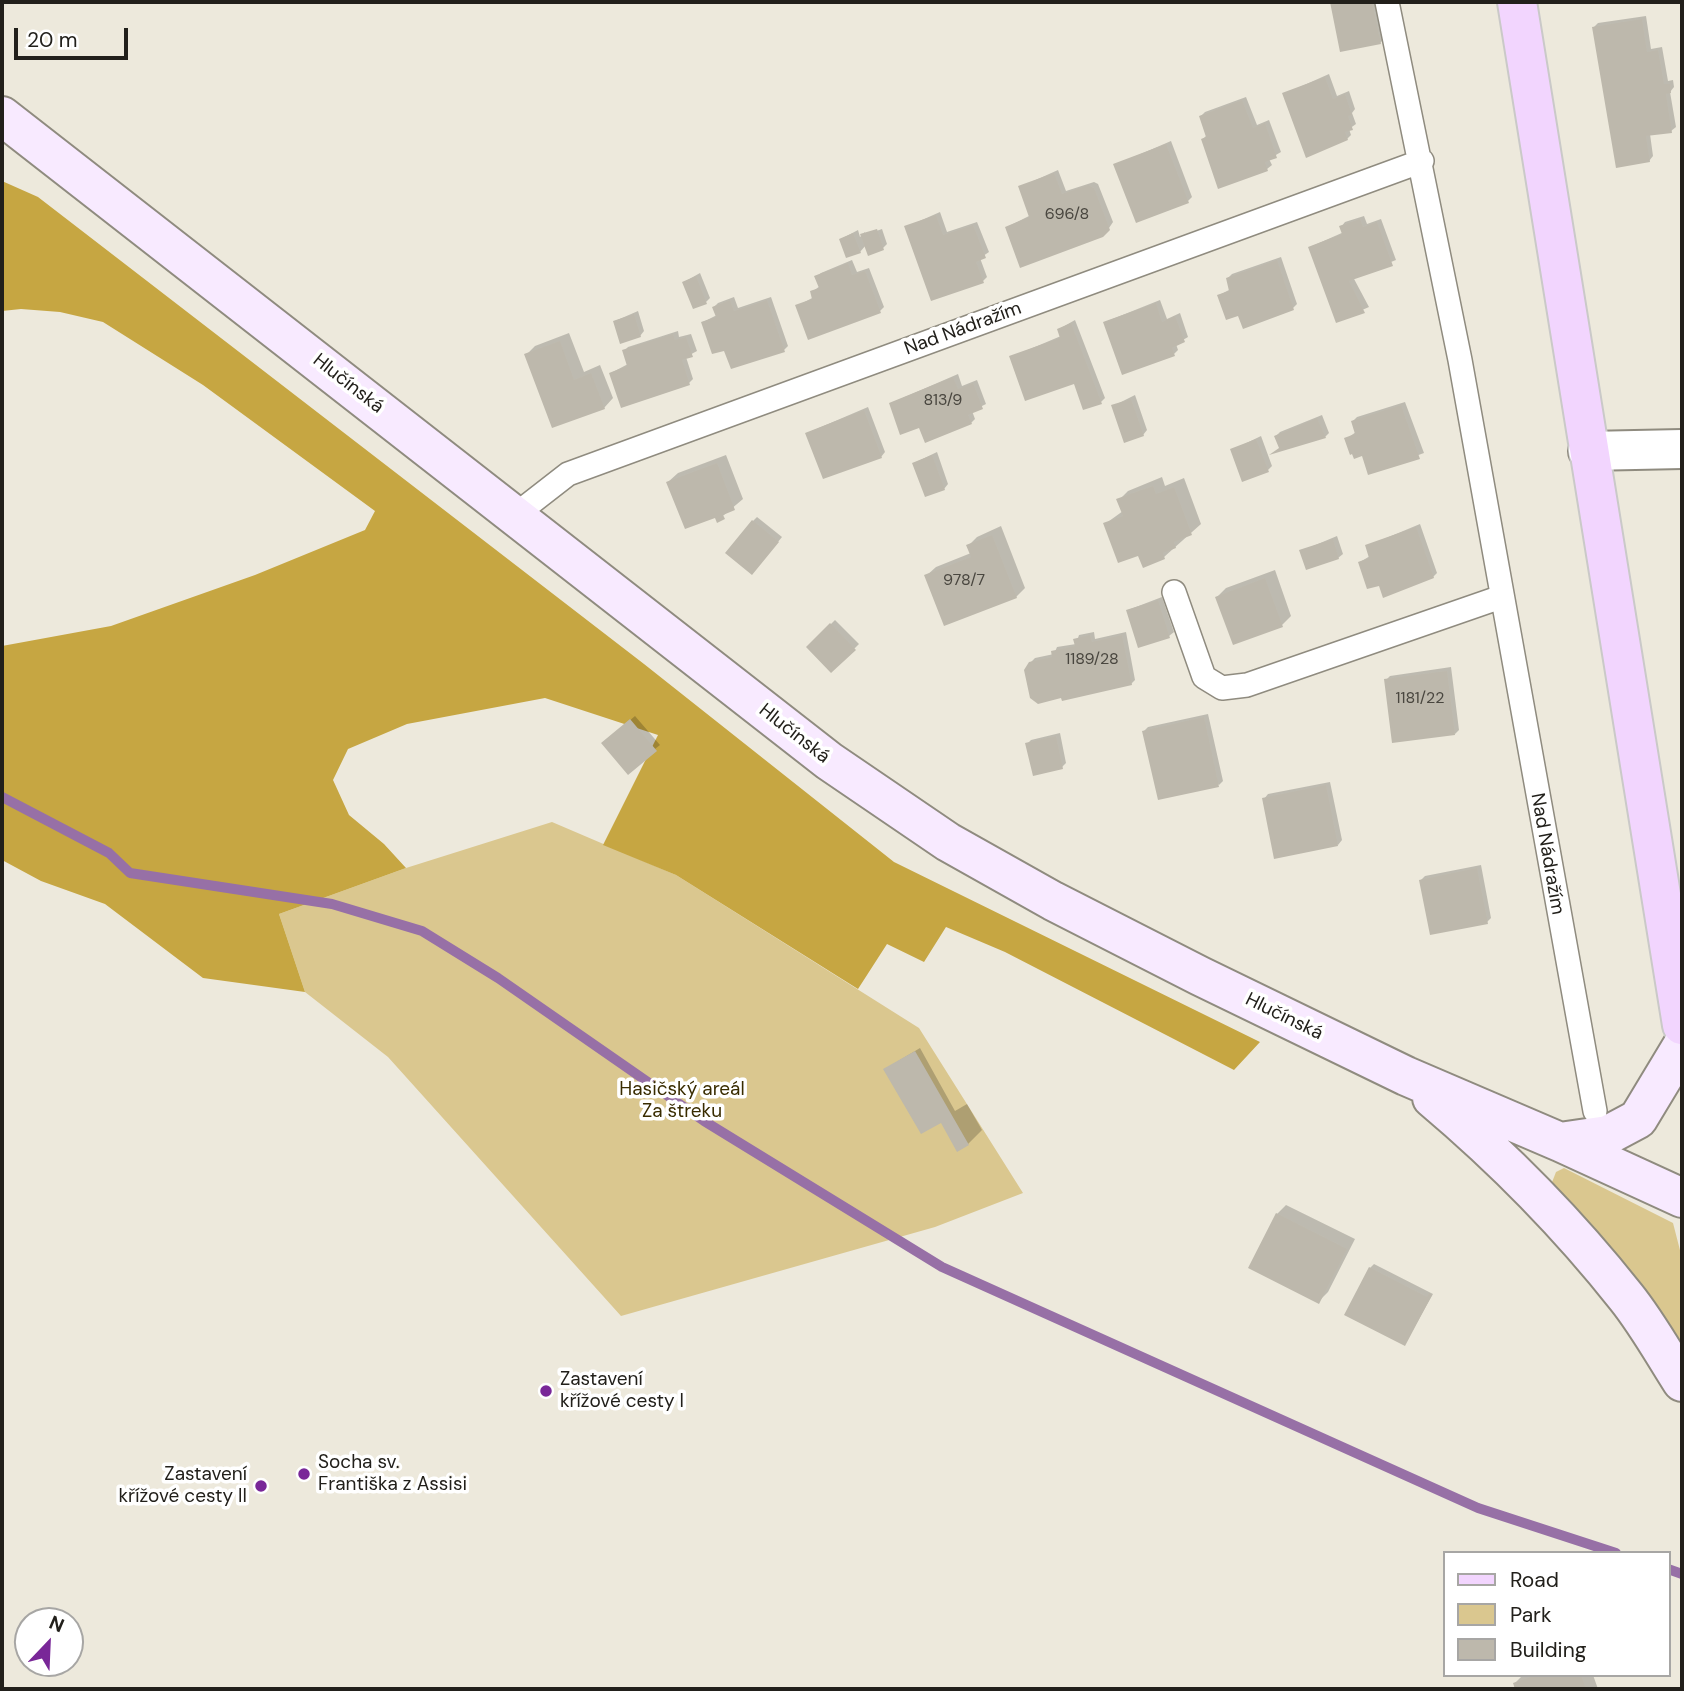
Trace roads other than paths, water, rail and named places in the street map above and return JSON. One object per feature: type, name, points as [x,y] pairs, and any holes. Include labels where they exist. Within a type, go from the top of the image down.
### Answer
[{"type":"main road","points":[[1517,2],[1588,451],[1677,930],[1682,1025]]},
{"type":"street","name":"Hlučínská","points":[[2,116],[830,761],[948,842],[1139,944],[1406,1076],[1682,1198]]},
{"type":"street","points":[[1588,451],[1682,449]]},
{"type":"street","points":[[1560,1142],[1608,1135],[1638,1119],[1682,1046]]},
{"type":"street","points":[[1406,1076],[1496,1156],[1564,1227],[1627,1298],[1682,1382]]},
{"type":"lane","name":"Nad Nádražím","points":[[1387,2],[1422,161],[1595,1111]]},
{"type":"lane","name":"Nad Nádražím","points":[[514,516],[568,474],[1422,161]]},
{"type":"lane","points":[[1174,592],[1204,677],[1222,688],[1247,685],[1501,597]]},
{"type":"waterway","points":[[2,797],[109,853],[130,873],[332,904],[422,931],[498,978],[704,1121],[942,1267],[1478,1508],[1610,1551]]},
{"type":"waterway","points":[[1670,1570],[1682,1574]]},
{"type":"place","name":"Zastavení křížové cesty I","points":[[546,1391]]},
{"type":"place","name":"Socha sv. Františka z Assisi","points":[[304,1474]]},
{"type":"place","name":"Zastavení křížové cesty II","points":[[261,1486]]},
{"type":"park label","name":"Hasičský areál Za štreku","points":[[682,1101]]}]
